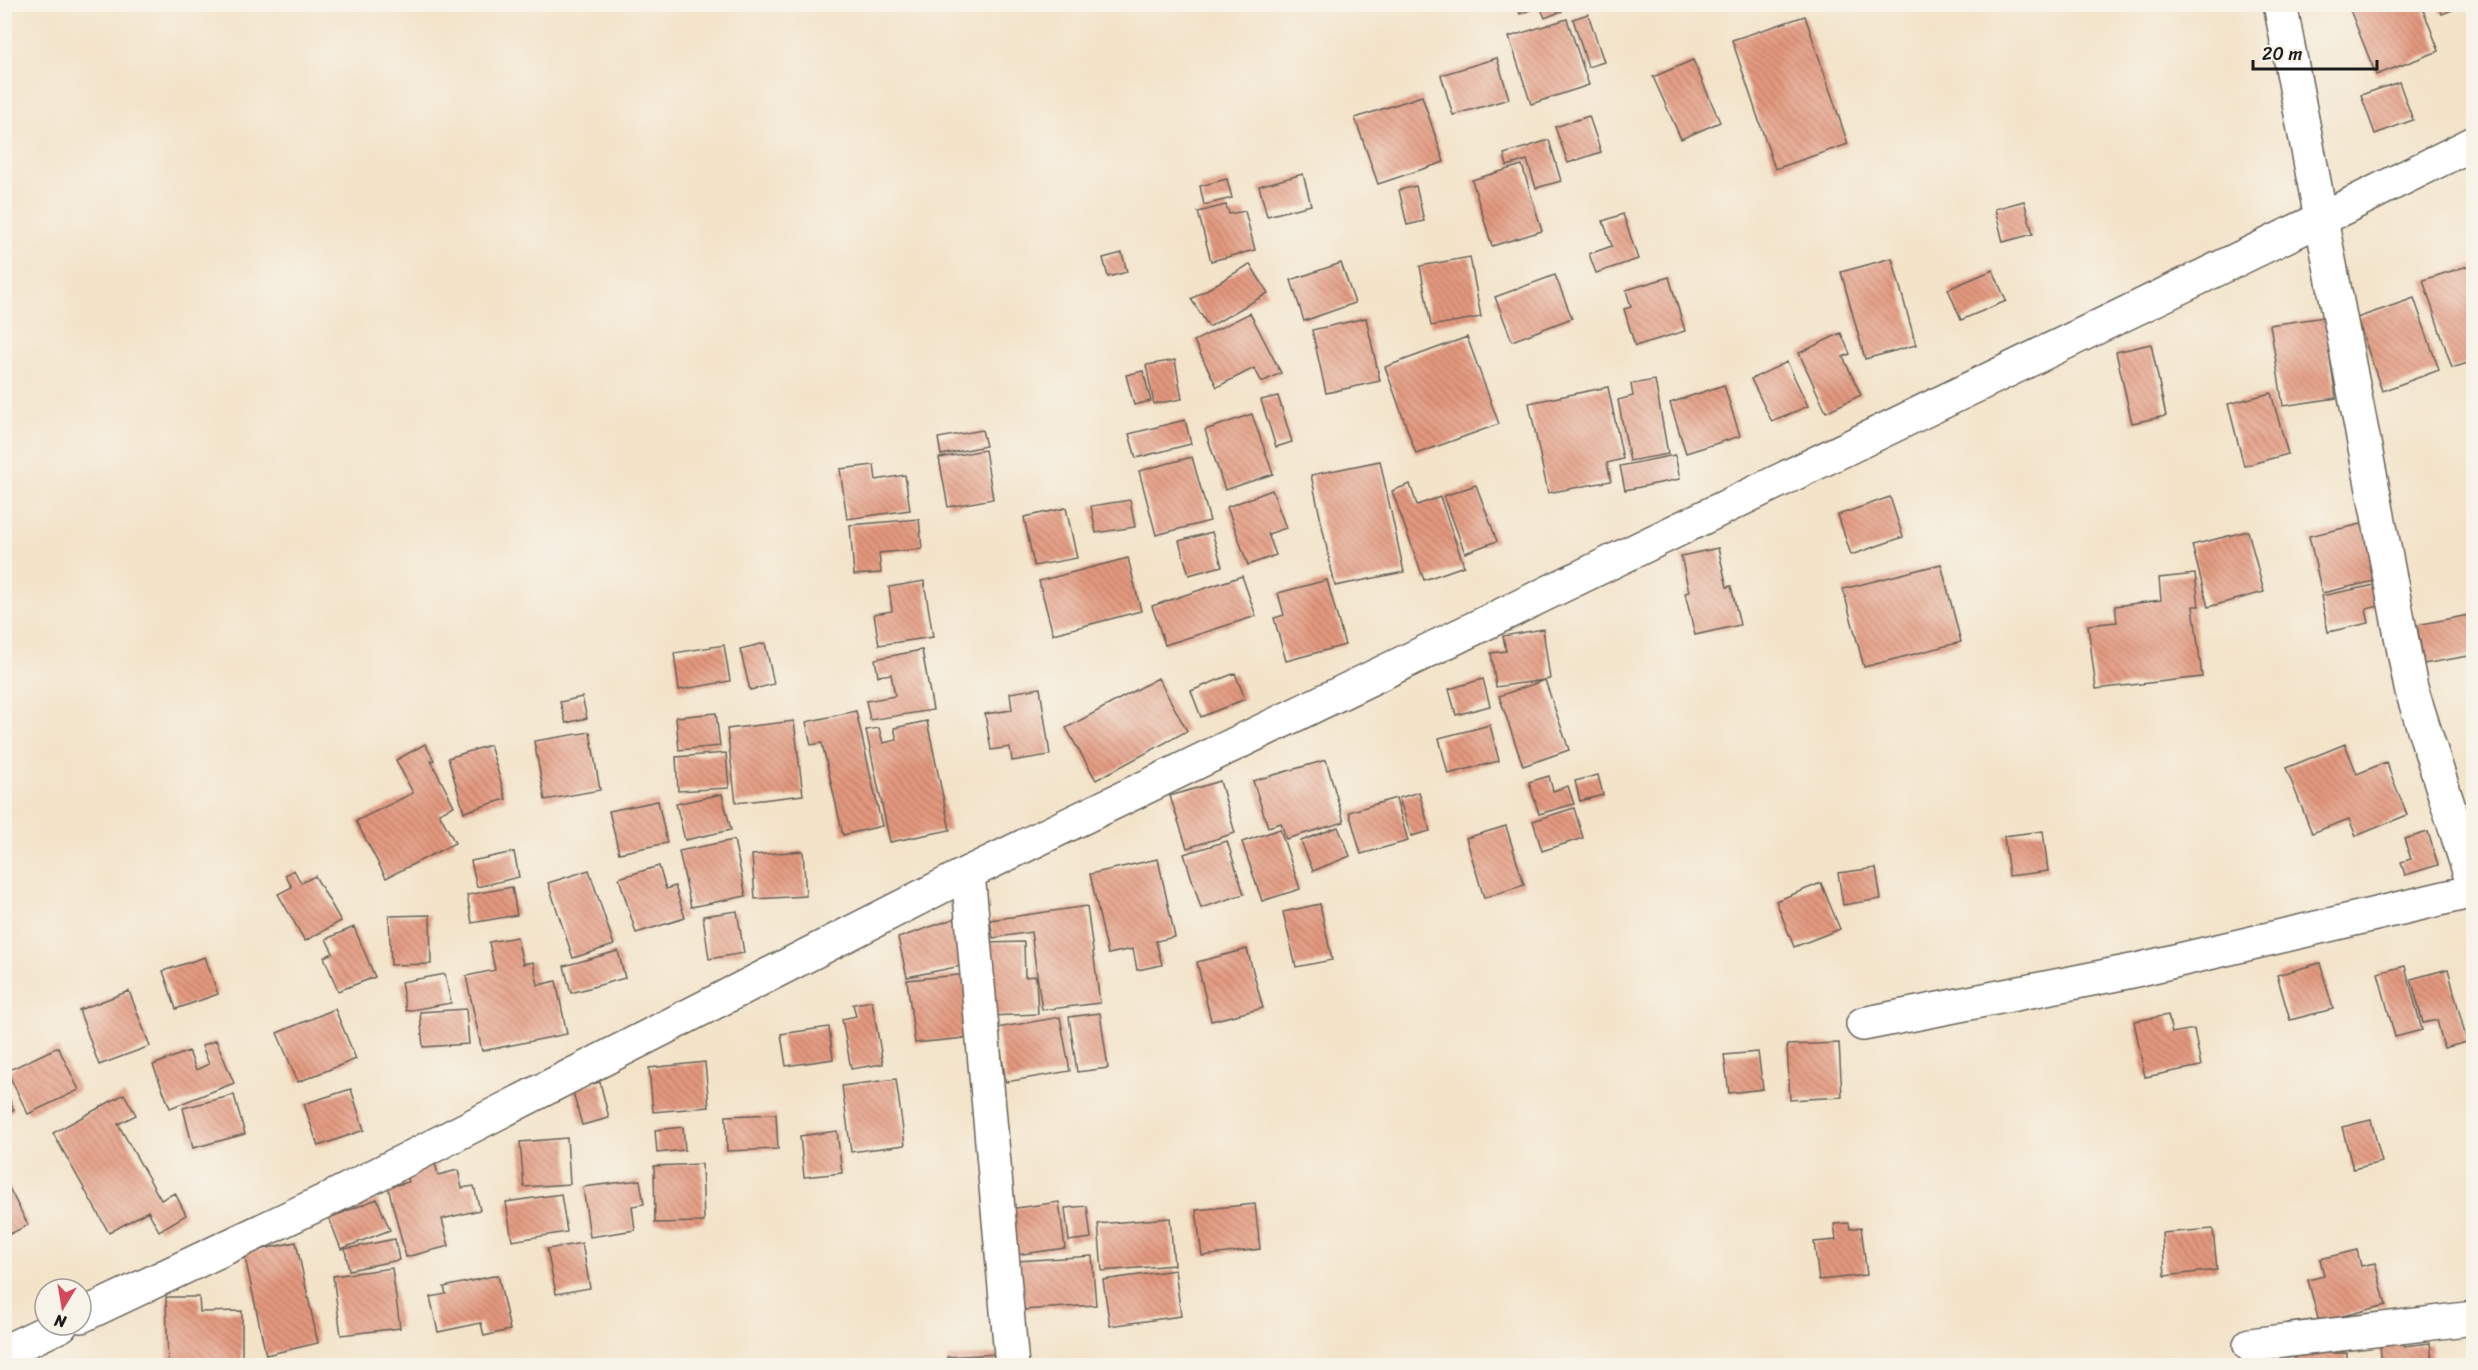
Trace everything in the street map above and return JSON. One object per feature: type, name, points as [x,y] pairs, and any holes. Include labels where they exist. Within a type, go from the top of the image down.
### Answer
[{"type":"street","points":[[1863,1024],[2132,971],[2474,889],[2411,688],[2280,4]]},
{"type":"street","points":[[93,1310],[335,1196],[968,873],[2474,143]]},
{"type":"street","points":[[968,873],[1012,1365]]},
{"type":"street","points":[[2250,1345],[2474,1318]]},
{"type":"street","points":[[4,1352],[36,1337]]},
{"type":"building","points":[[1517,4],[1559,4],[1562,11],[1545,18],[1540,6],[1520,14]]},
{"type":"building","points":[[2363,4],[2421,4],[2439,51],[2376,75],[2350,10]]},
{"type":"building","points":[[2438,4],[2465,4],[2465,5],[2442,14]]},
{"type":"building","points":[[1588,14],[1604,62],[1588,67],[1573,19]]},
{"type":"building","points":[[1805,16],[1848,144],[1775,169],[1732,40]]},
{"type":"building","points":[[1567,19],[1589,85],[1531,104],[1509,37]]},
{"type":"building","points":[[1497,58],[1509,99],[1453,115],[1441,75]]},
{"type":"building","points":[[1693,60],[1720,122],[1681,139],[1653,77]]},
{"type":"building","points":[[2399,82],[2413,120],[2375,134],[2361,95]]},
{"type":"building","points":[[1422,96],[1444,162],[1378,184],[1355,118]]},
{"type":"building","points":[[1589,116],[1601,152],[1568,163],[1555,127]]},
{"type":"building","points":[[1549,140],[1561,181],[1536,188],[1527,160],[1507,166],[1504,154]]},
{"type":"building","points":[[1522,165],[1542,231],[1492,246],[1472,180]]},
{"type":"building","points":[[1303,174],[1311,205],[1267,216],[1259,186]]},
{"type":"building","points":[[1227,179],[1232,198],[1204,205],[1200,186]]},
{"type":"building","points":[[1416,186],[1424,221],[1407,225],[1399,190]]},
{"type":"building","points":[[2024,201],[2033,234],[2003,242],[1995,209]]},
{"type":"building","points":[[1226,205],[1229,214],[1245,211],[1255,250],[1211,261],[1198,212]]},
{"type":"building","points":[[1623,214],[1638,259],[1596,273],[1589,254],[1612,246],[1603,221]]},
{"type":"building","points":[[1122,253],[1127,272],[1108,277],[1103,258]]},
{"type":"building","points":[[1470,257],[1481,317],[1431,326],[1420,266]]},
{"type":"building","points":[[1892,258],[1916,345],[1865,359],[1841,272]]},
{"type":"building","points":[[1341,263],[1355,303],[1304,321],[1291,280]]},
{"type":"building","points":[[1250,264],[1268,293],[1209,327],[1191,299]]},
{"type":"building","points":[[2474,264],[2474,361],[2452,368],[2423,280]]},
{"type":"building","points":[[1993,270],[2006,301],[1961,320],[1948,289]]},
{"type":"building","points":[[1555,275],[1572,318],[1512,341],[1495,297]]},
{"type":"building","points":[[1669,277],[1685,331],[1635,346],[1624,309],[1631,307],[1626,290]]},
{"type":"building","points":[[2414,298],[2439,370],[2382,391],[2357,318]]},
{"type":"building","points":[[1250,313],[1281,373],[1262,382],[1254,368],[1217,387],[1194,341]]},
{"type":"building","points":[[2324,317],[2336,398],[2283,406],[2270,325]]},
{"type":"building","points":[[1366,318],[1380,381],[1326,393],[1312,330]]},
{"type":"building","points":[[1841,333],[1850,354],[1843,357],[1861,395],[1826,412],[1799,353]]},
{"type":"building","points":[[1467,337],[1499,424],[1416,454],[1385,367]]},
{"type":"building","points":[[2151,344],[2166,416],[2132,423],[2116,352]]},
{"type":"building","points":[[1175,360],[1182,399],[1154,404],[1146,365]]},
{"type":"building","points":[[1787,362],[1808,406],[1772,422],[1751,379]]},
{"type":"building","points":[[1143,371],[1151,401],[1134,405],[1126,375]]},
{"type":"building","points":[[1655,380],[1668,454],[1630,461],[1618,400],[1633,396],[1631,384]]},
{"type":"building","points":[[1724,385],[1740,436],[1686,453],[1670,403]]},
{"type":"building","points":[[1608,387],[1623,459],[1607,463],[1611,481],[1548,493],[1529,403]]},
{"type":"building","points":[[2271,393],[2288,454],[2244,466],[2228,404]]},
{"type":"building","points":[[1278,396],[1292,442],[1276,447],[1261,400]]},
{"type":"building","points":[[1252,414],[1273,474],[1225,490],[1205,430]]},
{"type":"building","points":[[1185,420],[1191,444],[1136,458],[1129,434]]},
{"type":"building","points":[[982,430],[986,446],[941,455],[938,438]]},
{"type":"building","points":[[985,450],[993,499],[948,507],[939,458]]},
{"type":"building","points":[[1675,455],[1680,479],[1625,490],[1620,466]]},
{"type":"building","points":[[1192,457],[1210,521],[1156,535],[1139,471]]},
{"type":"building","points":[[1380,461],[1404,572],[1335,586],[1311,475]]},
{"type":"building","points":[[874,465],[876,480],[905,475],[910,510],[847,519],[840,469]]},
{"type":"building","points":[[1410,484],[1417,505],[1440,497],[1464,566],[1424,580],[1392,491]]},
{"type":"building","points":[[1476,485],[1497,541],[1465,553],[1444,496]]},
{"type":"building","points":[[1272,490],[1286,528],[1268,534],[1276,555],[1248,565],[1227,507]]},
{"type":"building","points":[[1890,497],[1903,537],[1851,555],[1838,515]]},
{"type":"building","points":[[1130,500],[1135,527],[1096,533],[1091,506]]},
{"type":"building","points":[[1066,508],[1077,558],[1034,566],[1024,517]]},
{"type":"building","points":[[919,519],[922,549],[879,553],[881,573],[854,575],[850,525]]},
{"type":"building","points":[[2366,523],[2379,580],[2322,593],[2309,536]]},
{"type":"building","points":[[2248,531],[2264,592],[2208,607],[2192,545]]},
{"type":"building","points":[[1212,532],[1222,566],[1189,575],[1179,541]]},
{"type":"building","points":[[1718,548],[1727,587],[1731,586],[1740,625],[1695,635],[1685,593],[1689,592],[1681,556]]},
{"type":"building","points":[[1128,558],[1141,611],[1053,634],[1039,581]]},
{"type":"building","points":[[1941,564],[1961,642],[1864,667],[1843,589]]},
{"type":"building","points":[[2195,574],[2199,606],[2193,606],[2202,677],[2096,689],[2088,625],[2117,622],[2115,606],[2161,600],[2159,578]]},
{"type":"building","points":[[1242,576],[1256,616],[1165,645],[1152,606]]},
{"type":"building","points":[[1327,580],[1345,645],[1286,661],[1274,618],[1284,615],[1278,593]]},
{"type":"building","points":[[924,581],[933,637],[879,645],[874,614],[892,611],[889,587]]},
{"type":"building","points":[[2375,585],[2380,606],[2366,609],[2369,623],[2328,632],[2321,596]]},
{"type":"building","points":[[2474,614],[2474,655],[2424,664],[2417,625]]},
{"type":"building","points":[[1543,629],[1550,679],[1496,687],[1491,653],[1506,651],[1503,636]]},
{"type":"building","points":[[765,643],[774,684],[750,690],[740,649]]},
{"type":"building","points":[[724,645],[730,681],[679,690],[674,653]]},
{"type":"building","points":[[922,650],[933,710],[870,720],[866,701],[895,696],[891,674],[878,676],[875,659]]},
{"type":"building","points":[[1235,673],[1245,699],[1201,717],[1191,691]]},
{"type":"building","points":[[1158,678],[1187,731],[1096,780],[1066,728]]},
{"type":"building","points":[[1483,679],[1490,706],[1456,715],[1449,689]]},
{"type":"building","points":[[1545,680],[1569,750],[1523,766],[1499,696]]},
{"type":"building","points":[[1040,688],[1050,755],[1012,761],[1010,747],[991,750],[985,714],[1012,710],[1010,693]]},
{"type":"building","points":[[582,697],[587,718],[566,723],[560,702]]},
{"type":"building","points":[[856,711],[882,826],[843,835],[822,743],[811,745],[806,722]]},
{"type":"building","points":[[716,713],[720,746],[679,750],[676,717]]},
{"type":"building","points":[[794,721],[803,795],[736,803],[727,729]]},
{"type":"building","points":[[927,721],[950,830],[890,842],[866,730],[879,728],[883,743],[897,740],[894,728]]},
{"type":"building","points":[[1490,725],[1499,761],[1448,774],[1439,738]]},
{"type":"building","points":[[590,732],[600,790],[545,800],[534,741]]},
{"type":"building","points":[[425,744],[454,806],[439,813],[455,843],[386,878],[356,821],[413,793],[396,760]]},
{"type":"building","points":[[2345,744],[2357,774],[2386,762],[2407,815],[2356,836],[2349,819],[2312,833],[2286,768]]},
{"type":"building","points":[[490,745],[506,799],[464,812],[448,758]]},
{"type":"building","points":[[726,753],[729,788],[678,791],[676,757]]},
{"type":"building","points":[[1326,760],[1344,822],[1286,839],[1281,823],[1268,827],[1253,781]]},
{"type":"building","points":[[1598,775],[1603,795],[1580,801],[1575,781]]},
{"type":"building","points":[[1549,776],[1553,791],[1568,786],[1574,804],[1539,814],[1529,782]]},
{"type":"building","points":[[1220,781],[1235,833],[1187,848],[1170,796]]},
{"type":"building","points":[[1419,792],[1430,831],[1411,836],[1399,798]]},
{"type":"building","points":[[722,794],[731,830],[685,840],[676,804]]},
{"type":"building","points":[[1396,798],[1408,841],[1361,854],[1349,812]]},
{"type":"building","points":[[658,801],[667,843],[619,853],[609,811]]},
{"type":"building","points":[[1574,808],[1583,838],[1542,851],[1533,821]]},
{"type":"building","points":[[1506,826],[1524,885],[1484,898],[1466,838]]},
{"type":"building","points":[[1338,827],[1350,856],[1313,871],[1301,841]]},
{"type":"building","points":[[1280,829],[1300,889],[1262,901],[1242,842]]},
{"type":"building","points":[[2043,831],[2048,871],[2009,876],[2004,836]]},
{"type":"building","points":[[2428,832],[2438,865],[2405,875],[2401,862],[2411,859],[2404,839]]},
{"type":"building","points":[[734,840],[746,896],[691,907],[679,851]]},
{"type":"building","points":[[1227,841],[1244,894],[1201,908],[1184,854]]},
{"type":"building","points":[[803,851],[806,896],[755,899],[752,855]]},
{"type":"building","points":[[514,852],[519,877],[477,887],[471,861]]},
{"type":"building","points":[[1158,859],[1175,937],[1156,941],[1162,965],[1137,970],[1133,949],[1108,954],[1090,874]]},
{"type":"building","points":[[659,866],[666,889],[675,886],[685,918],[636,933],[619,878]]},
{"type":"building","points":[[1876,868],[1881,899],[1843,905],[1838,873]]},
{"type":"building","points":[[294,870],[301,883],[315,876],[341,921],[305,941],[278,894],[292,887],[285,875]]},
{"type":"building","points":[[589,870],[614,945],[573,958],[548,883]]},
{"type":"building","points":[[1821,883],[1840,929],[1794,947],[1776,901]]},
{"type":"building","points":[[512,887],[517,915],[472,923],[467,895]]},
{"type":"building","points":[[1320,904],[1332,960],[1296,967],[1283,912]]},
{"type":"building","points":[[1087,906],[1100,1003],[1042,1010],[1031,932],[993,938],[990,920]]},
{"type":"building","points":[[737,911],[744,953],[709,959],[703,916]]},
{"type":"building","points":[[430,915],[431,964],[391,965],[389,916]]},
{"type":"building","points":[[956,918],[966,965],[907,977],[898,938]]},
{"type":"building","points":[[354,927],[375,977],[338,991],[324,957],[333,953],[326,939]]},
{"type":"building","points":[[517,937],[523,964],[533,962],[538,985],[556,981],[567,1034],[482,1051],[466,976],[495,970],[489,942]]},
{"type":"building","points":[[1024,942],[1025,977],[1036,976],[1038,1014],[989,1016],[986,943]]},
{"type":"building","points":[[1247,949],[1263,1008],[1211,1021],[1197,962]]},
{"type":"building","points":[[618,951],[625,978],[571,993],[564,966]]},
{"type":"building","points":[[205,957],[218,994],[176,1009],[163,971]]},
{"type":"building","points":[[2320,963],[2333,1009],[2290,1020],[2277,975]]},
{"type":"building","points":[[2405,966],[2422,1030],[2395,1037],[2378,973]]},
{"type":"building","points":[[2448,969],[2467,1042],[2444,1048],[2437,1020],[2423,1023],[2411,979]]},
{"type":"building","points":[[445,974],[451,1003],[406,1011],[401,982]]},
{"type":"building","points":[[968,974],[975,1037],[915,1043],[907,980]]},
{"type":"building","points":[[129,991],[150,1046],[99,1065],[79,1010]]},
{"type":"building","points":[[872,1001],[883,1064],[851,1069],[842,1019],[856,1016],[853,1004]]},
{"type":"building","points":[[335,1009],[356,1059],[298,1082],[277,1033]]},
{"type":"building","points":[[466,1009],[469,1044],[423,1047],[420,1012]]},
{"type":"building","points":[[1100,1013],[1108,1068],[1077,1072],[1069,1017]]},
{"type":"building","points":[[2168,1015],[2172,1033],[2194,1029],[2201,1066],[2145,1077],[2134,1021]]},
{"type":"building","points":[[1060,1017],[1070,1071],[1006,1082],[997,1028]]},
{"type":"building","points":[[829,1027],[833,1059],[786,1066],[781,1034]]},
{"type":"building","points":[[216,1040],[234,1083],[170,1108],[153,1065],[189,1051],[196,1070],[209,1064],[202,1046]]},
{"type":"building","points":[[1839,1043],[1842,1097],[1790,1100],[1787,1045]]},
{"type":"building","points":[[58,1047],[79,1090],[28,1114],[7,1071]]},
{"type":"building","points":[[1758,1052],[1763,1089],[1729,1093],[1724,1055]]},
{"type":"building","points":[[705,1062],[709,1107],[653,1112],[649,1068]]},
{"type":"building","points":[[896,1079],[905,1145],[851,1152],[842,1086]]},
{"type":"building","points":[[600,1082],[609,1118],[582,1125],[572,1089]]},
{"type":"building","points":[[4,1088],[14,1110],[4,1114]]},
{"type":"building","points":[[351,1089],[364,1130],[318,1146],[304,1104]]},
{"type":"building","points":[[124,1094],[136,1115],[118,1124],[161,1200],[175,1193],[186,1215],[159,1231],[148,1211],[109,1233],[53,1133]]},
{"type":"building","points":[[234,1095],[245,1134],[193,1148],[183,1108]]},
{"type":"building","points":[[776,1114],[778,1149],[727,1151],[726,1116]]},
{"type":"building","points":[[2371,1120],[2382,1162],[2353,1169],[2342,1127]]},
{"type":"building","points":[[683,1127],[685,1150],[657,1153],[655,1130]]},
{"type":"building","points":[[837,1131],[842,1173],[804,1177],[800,1136]]},
{"type":"building","points":[[567,1138],[570,1184],[524,1187],[520,1142]]},
{"type":"building","points":[[434,1158],[438,1175],[458,1170],[462,1188],[474,1186],[480,1210],[442,1219],[449,1246],[406,1257],[388,1187],[409,1182],[405,1165]]},
{"type":"building","points":[[702,1164],[704,1222],[655,1223],[654,1166]]},
{"type":"building","points":[[4,1178],[28,1225],[4,1237]]},
{"type":"building","points":[[640,1180],[644,1204],[632,1206],[635,1230],[590,1237],[583,1187]]},
{"type":"building","points":[[561,1194],[567,1232],[512,1241],[506,1202]]},
{"type":"building","points":[[377,1199],[390,1230],[341,1249],[329,1218]]},
{"type":"building","points":[[1059,1202],[1065,1248],[1016,1255],[1009,1209]]},
{"type":"building","points":[[1255,1204],[1260,1249],[1202,1256],[1196,1210]]},
{"type":"building","points":[[1087,1206],[1091,1238],[1069,1241],[1065,1208]]},
{"type":"building","points":[[1170,1218],[1174,1265],[1102,1271],[1098,1224]]},
{"type":"building","points":[[1849,1223],[1850,1229],[1861,1227],[1867,1275],[1819,1280],[1814,1242],[1836,1240],[1834,1224]]},
{"type":"building","points":[[2213,1229],[2217,1270],[2165,1276],[2162,1233]]},
{"type":"building","points":[[395,1239],[399,1260],[349,1270],[345,1249]]},
{"type":"building","points":[[296,1242],[318,1343],[266,1355],[244,1253]]},
{"type":"building","points":[[582,1243],[590,1288],[556,1294],[547,1249]]},
{"type":"building","points":[[2357,1250],[2361,1266],[2375,1263],[2386,1305],[2319,1322],[2308,1280],[2324,1276],[2320,1259]]},
{"type":"building","points":[[1092,1256],[1096,1305],[1022,1310],[1018,1261]]},
{"type":"building","points":[[392,1268],[400,1328],[341,1335],[333,1276]]},
{"type":"building","points":[[1175,1270],[1181,1316],[1110,1326],[1103,1280]]},
{"type":"building","points":[[498,1275],[510,1330],[484,1336],[481,1323],[438,1332],[430,1297],[446,1294],[444,1287]]},
{"type":"building","points":[[166,1297],[199,1297],[200,1312],[242,1311],[242,1365],[168,1366]]},
{"type":"building","points":[[2403,1333],[2404,1346],[2430,1343],[2433,1366],[2382,1366],[2379,1335]]},
{"type":"building","points":[[2294,1353],[2347,1353],[2347,1366],[2294,1366]]},
{"type":"building","points":[[998,1354],[999,1366],[947,1366],[947,1357]]}]
